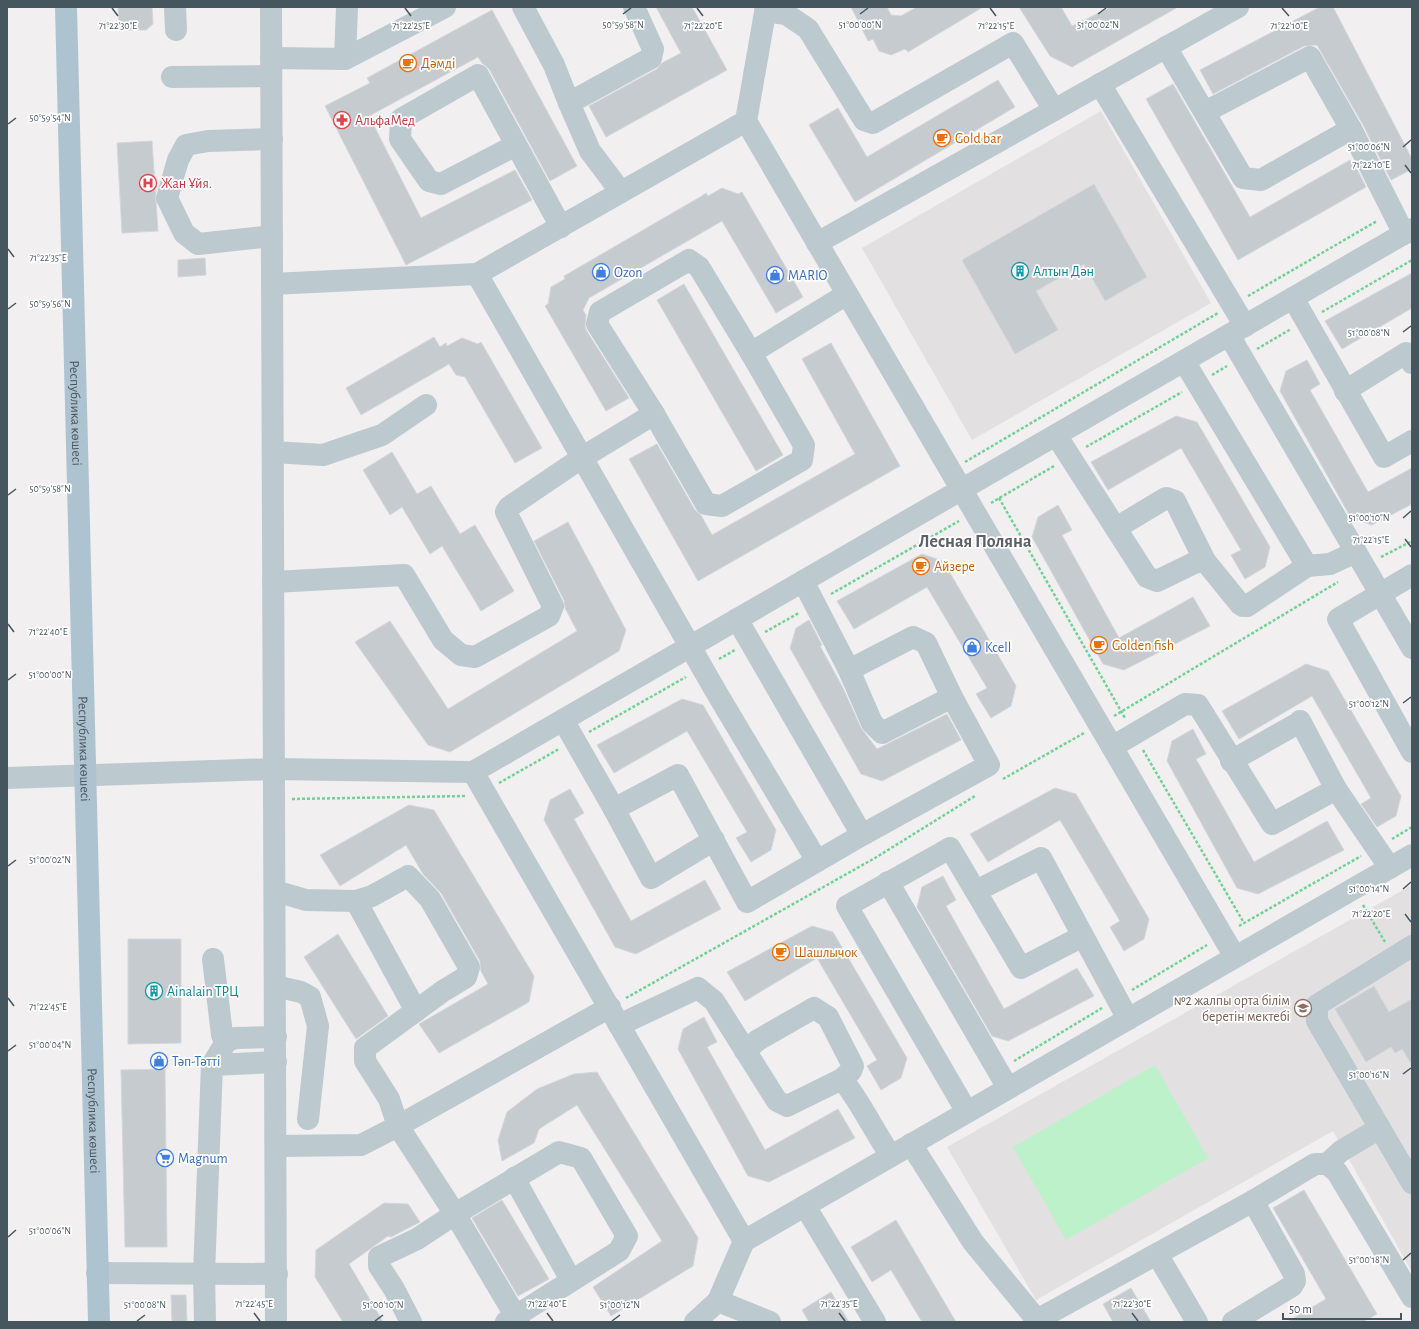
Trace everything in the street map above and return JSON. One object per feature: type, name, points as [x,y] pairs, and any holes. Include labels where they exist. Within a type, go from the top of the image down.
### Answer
[{"type":"main road","name":"Республика көшесі","points":[[66,7],[96,1273],[99,1322]]},
{"type":"street","points":[[175,7],[176,30]]},
{"type":"street","points":[[271,7],[276,1322]]},
{"type":"street","points":[[345,59],[347,7]]},
{"type":"street","points":[[172,77],[345,59],[445,7]]},
{"type":"street","points":[[523,7],[554,65],[590,151],[621,192]]},
{"type":"street","points":[[569,103],[651,58],[652,49],[634,7]]},
{"type":"street","points":[[817,243],[1238,7]]},
{"type":"street","points":[[1054,110],[1013,43],[873,123],[864,120],[808,29],[786,14],[765,9],[746,121],[1235,957]]},
{"type":"street","points":[[1166,47],[1243,178],[1261,180],[1352,129]]},
{"type":"street","points":[[7,778],[274,769],[473,772],[1408,232],[1393,211],[1352,129],[1310,57],[1205,112]]},
{"type":"street","points":[[516,145],[441,184],[429,181],[400,139],[402,119],[478,75],[561,227]]},
{"type":"street","points":[[1100,84],[1232,305],[1237,330],[1360,559],[1412,648]]},
{"type":"street","points":[[272,284],[477,274],[746,121]]},
{"type":"street","points":[[272,139],[208,141],[186,145],[178,160],[168,198],[184,233],[198,244],[272,236]]},
{"type":"street","points":[[689,260],[699,267],[804,445],[802,460],[722,506],[706,504],[654,414],[597,324],[600,312],[689,260]]},
{"type":"street","points":[[477,274],[690,646],[817,861]]},
{"type":"street","points":[[751,353],[847,294]]},
{"type":"street","points":[[1293,298],[1384,457],[1412,442]]},
{"type":"street","points":[[1345,391],[1406,352],[1412,363]]},
{"type":"street","points":[[1184,361],[1307,566]]},
{"type":"street","points":[[273,452],[323,455],[382,435],[426,405]]},
{"type":"street","points":[[273,582],[404,575],[443,640],[461,655],[475,657],[549,616],[553,606],[506,512],[509,507],[583,457],[654,414]]},
{"type":"street","points":[[1056,435],[1147,577],[1157,581],[1194,563],[1205,561]]},
{"type":"street","points":[[1116,528],[1166,498],[1175,501],[1205,561],[1243,606],[1248,606],[1307,566],[1360,559]]},
{"type":"street","points":[[1412,575],[1338,619],[1412,752]]},
{"type":"street","points":[[803,581],[849,670],[872,723],[882,733],[952,697]]},
{"type":"street","points":[[737,619],[862,835]]},
{"type":"street","points":[[614,809],[678,775],[747,902],[862,835],[989,765],[952,697],[926,643],[913,637],[849,670]]},
{"type":"street","points":[[1112,747],[1185,704],[1198,705],[1272,824],[1336,789]]},
{"type":"street","points":[[563,720],[614,809],[650,878],[714,840]]},
{"type":"street","points":[[1232,761],[1300,721],[1336,789],[1390,868]]},
{"type":"street","points":[[473,772],[744,1241]]},
{"type":"street","points":[[967,1112],[847,906],[950,848],[1021,968],[1083,936]]},
{"type":"street","points":[[695,1322],[718,1301],[744,1241],[967,1112],[1003,1080],[1128,1019],[1412,855]]},
{"type":"street","points":[[976,891],[1041,858],[1128,1019]]},
{"type":"street","points":[[274,891],[306,900],[356,901],[372,896],[408,876],[430,899],[469,967],[466,977],[443,991],[365,1048],[365,1061],[389,1099],[398,1126],[455,1214],[514,1320],[571,1280],[619,1251],[626,1236],[581,1158],[559,1152],[455,1214],[417,1239],[379,1257],[379,1266],[394,1289],[411,1322]]},
{"type":"street","points":[[888,882],[1003,1080]]},
{"type":"street","points":[[356,901],[416,1011]]},
{"type":"street","points":[[1403,952],[1317,1005],[1317,1021],[1412,1183]]},
{"type":"street","points":[[213,959],[222,1035],[226,1042]]},
{"type":"street","points":[[275,986],[301,992],[310,996],[318,1026],[308,1119]]},
{"type":"street","points":[[276,1146],[361,1145],[614,1016],[698,988],[714,1001],[745,1051],[777,1101],[787,1106],[842,1079],[852,1071],[853,1066],[828,1017],[814,1008],[758,1040],[745,1051]]},
{"type":"street","points":[[205,1322],[204,1274],[212,1065],[226,1042],[235,1038],[276,1037]]},
{"type":"street","points":[[212,1065],[276,1062]]},
{"type":"street","points":[[842,1079],[891,1156]]},
{"type":"street","points":[[1327,1164],[1341,1151],[1380,1128]]},
{"type":"street","points":[[911,1144],[973,1242],[1039,1321],[1253,1201],[1315,1164],[1327,1164],[1337,1172],[1412,1297]]},
{"type":"street","points":[[514,1178],[571,1280]]},
{"type":"street","points":[[1233,1322],[1292,1286],[1295,1281],[1294,1274],[1253,1201]]},
{"type":"street","points":[[805,1206],[875,1322]]},
{"type":"street","points":[[1157,1254],[1197,1322]]},
{"type":"street","points":[[96,1273],[277,1274]]},
{"type":"street","points":[[718,1301],[770,1322]]},
{"type":"path","points":[[950,470],[1393,211]]},
{"type":"path","points":[[999,498],[1244,923]]},
{"type":"path","points":[[998,781],[1121,711],[1360,559],[1412,540]]},
{"type":"path","points":[[614,1016],[979,794]]},
{"type":"path","points":[[1003,1080],[1117,999],[1222,935],[1412,827]]},
{"type":"path","points":[[1354,889],[1403,952]]},
{"type":"shaded area","points":[[1101,111],[1211,303],[972,440],[862,248]]},
{"type":"shaded area","name":"№2 жалпы орта білім беретін мектебі","points":[[1412,885],[1412,1272],[1333,1131],[1036,1300],[947,1147]]},
{"type":"green space","points":[[1155,1065],[1208,1158],[1066,1240],[1013,1147]]},
{"type":"building","points":[[118,7],[152,7],[153,24],[146,30],[124,30],[119,25]]},
{"type":"building","points":[[656,7],[692,7],[727,70],[606,137],[589,106],[657,69],[662,63],[681,53]]},
{"type":"building","points":[[851,7],[887,7],[891,15],[901,16],[917,7],[983,7],[908,52],[905,49],[891,55],[879,51],[873,39],[868,41]]},
{"type":"building","points":[[1019,7],[1061,7],[1072,26],[1111,7],[1178,7],[1072,67],[1050,56]]},
{"type":"building","points":[[1320,7],[1333,7],[1412,159],[1412,169],[1391,180],[1362,123],[1317,45],[1304,46],[1213,94],[1200,70]]},
{"type":"building","points":[[492,10],[577,166],[550,181],[489,69],[478,57],[369,116],[421,218],[515,170],[532,200],[406,265],[325,106],[370,83],[367,78]]},
{"type":"building","points":[[998,80],[1015,107],[855,202],[809,125],[838,108],[867,157]]},
{"type":"building","points":[[1173,84],[1250,217],[1350,160],[1351,162],[1353,161],[1366,187],[1238,260],[1146,99]]},
{"type":"building","points":[[152,141],[158,231],[122,233],[117,143]]},
{"type":"building","name":"Алтын Дән","points":[[1094,184],[1147,277],[1105,301],[1084,264],[1036,291],[1058,330],[1015,354],[962,260]]},
{"type":"building","points":[[722,188],[738,194],[742,192],[803,297],[776,313],[722,221],[589,298],[583,310],[586,315],[586,330],[629,398],[606,411],[545,306],[548,304],[551,287],[565,279],[564,276],[706,193],[708,196]]},
{"type":"building","points":[[205,258],[206,275],[178,277],[178,260]]},
{"type":"building","points":[[1412,273],[1412,308],[1342,349],[1325,321]]},
{"type":"building","points":[[684,284],[783,455],[756,471],[657,300]]},
{"type":"building","points":[[434,337],[440,347],[446,343],[447,346],[462,338],[478,344],[481,342],[542,448],[515,463],[465,377],[456,375],[449,364],[361,415],[346,388]]},
{"type":"building","points":[[831,343],[900,466],[698,581],[629,459],[657,444],[695,510],[701,515],[712,535],[855,454],[802,359]]},
{"type":"building","points":[[1307,360],[1320,384],[1310,390],[1368,492],[1412,468],[1412,504],[1372,525],[1351,518],[1280,391],[1286,371]]},
{"type":"building","points":[[1176,416],[1197,422],[1270,547],[1265,567],[1245,579],[1231,555],[1241,550],[1181,448],[1108,490],[1091,462]]},
{"type":"building","points":[[392,452],[417,494],[431,486],[460,534],[475,525],[514,591],[481,611],[442,546],[430,554],[402,507],[390,515],[363,470]]},
{"type":"building","points":[[1058,505],[1072,530],[1062,535],[1119,638],[1193,597],[1210,626],[1124,670],[1103,664],[1032,537],[1038,517]]},
{"type":"building","points":[[568,522],[626,630],[619,651],[450,752],[428,745],[355,642],[390,621],[448,709],[577,631],[565,608],[564,600],[534,541]]},
{"type":"building","points":[[922,554],[943,561],[1016,686],[1011,706],[991,718],[976,694],[987,688],[927,587],[854,629],[837,601]]},
{"type":"building","points":[[809,620],[822,645],[820,646],[842,686],[861,728],[877,749],[947,714],[961,740],[882,781],[861,774],[790,648],[796,628]]},
{"type":"building","points":[[1306,664],[1328,671],[1401,796],[1396,816],[1377,827],[1361,804],[1371,798],[1312,696],[1239,739],[1222,711]]},
{"type":"building","points":[[682,699],[703,705],[776,830],[771,850],[751,862],[736,838],[747,832],[687,731],[614,773],[597,745]]},
{"type":"building","points":[[1193,729],[1206,754],[1196,759],[1254,862],[1327,821],[1344,850],[1258,894],[1237,888],[1167,761],[1172,741]]},
{"type":"building","points":[[1055,788],[1076,794],[1149,919],[1144,939],[1124,951],[1110,927],[1120,921],[1060,820],[988,862],[970,834]]},
{"type":"building","points":[[570,789],[584,813],[574,819],[631,921],[705,880],[721,909],[636,954],[615,947],[544,820],[550,800]]},
{"type":"building","points":[[409,805],[434,810],[534,976],[529,1002],[439,1053],[419,1024],[488,984],[481,971],[480,961],[441,893],[423,874],[406,845],[340,886],[320,855]]},
{"type":"building","points":[[943,876],[956,900],[946,906],[1004,1009],[1077,968],[1094,996],[1008,1041],[992,1036],[917,907],[922,887]]},
{"type":"building","points":[[812,926],[833,932],[907,1058],[901,1078],[881,1090],[867,1066],[877,1060],[817,958],[745,1001],[727,972]]},
{"type":"building","points":[[338,934],[388,1016],[356,1039],[304,957]]},
{"type":"building","name":"Ainalain ТРЦ","points":[[128,939],[181,939],[181,1043],[128,1044]]},
{"type":"building","points":[[1374,986],[1389,1012],[1412,999],[1412,1065],[1402,1049],[1395,1053],[1391,1047],[1366,1062],[1335,1009]]},
{"type":"building","points":[[704,1017],[717,1042],[707,1047],[765,1150],[838,1109],[855,1138],[769,1182],[748,1176],[678,1049],[683,1029]]},
{"type":"building","points":[[165,1069],[167,1247],[125,1247],[121,1070]]},
{"type":"building","points":[[597,1072],[698,1238],[693,1266],[611,1316],[593,1287],[662,1241],[577,1105],[539,1129],[534,1143],[502,1161],[498,1140],[507,1112],[537,1089],[574,1074]]},
{"type":"building","points":[[1304,1190],[1377,1314],[1363,1322],[1287,1322],[1326,1299],[1273,1208]]},
{"type":"building","points":[[502,1200],[549,1279],[518,1296],[472,1218]]},
{"type":"building","points":[[384,1203],[408,1204],[420,1222],[391,1237],[388,1236],[349,1264],[383,1322],[343,1322],[315,1277],[316,1250]]},
{"type":"building","points":[[896,1220],[956,1322],[922,1322],[891,1270],[872,1282],[851,1247]]},
{"type":"building","points":[[1131,1288],[1151,1322],[1113,1322],[1103,1304]]},
{"type":"building","points":[[831,1292],[849,1322],[809,1322],[802,1310]]},
{"type":"building","points":[[171,1295],[186,1295],[187,1322],[172,1322]]},
{"type":"place","name":"Дәмді","points":[[408,63]]},
{"type":"place","name":"АльфаМед","points":[[342,120]]},
{"type":"place","name":"Gold bar","points":[[942,138]]},
{"type":"place","name":"Жан Ұйя.","points":[[148,183]]},
{"type":"place","name":"Алтын Дән","points":[[1020,271]]},
{"type":"place","name":"Ozon","points":[[601,272]]},
{"type":"place","name":"MARIO","points":[[775,275]]},
{"type":"place","name":"Айзере","points":[[921,566]]},
{"type":"place","name":"Golden fish","points":[[1099,645]]},
{"type":"place","name":"Kcell","points":[[972,647]]},
{"type":"place","name":"Шашлычок","points":[[781,952]]},
{"type":"place","name":"Ainalain ТРЦ","points":[[154,991]]},
{"type":"place","name":"№2 жалпы орта білім беретін мектебі","points":[[1303,1008]]},
{"type":"place","name":"Тәп-Тәтті","points":[[159,1061]]},
{"type":"place","name":"Magnum","points":[[165,1158]]},
{"type":"district","name":"Лесная Поляна","points":[[975,541]]}]
